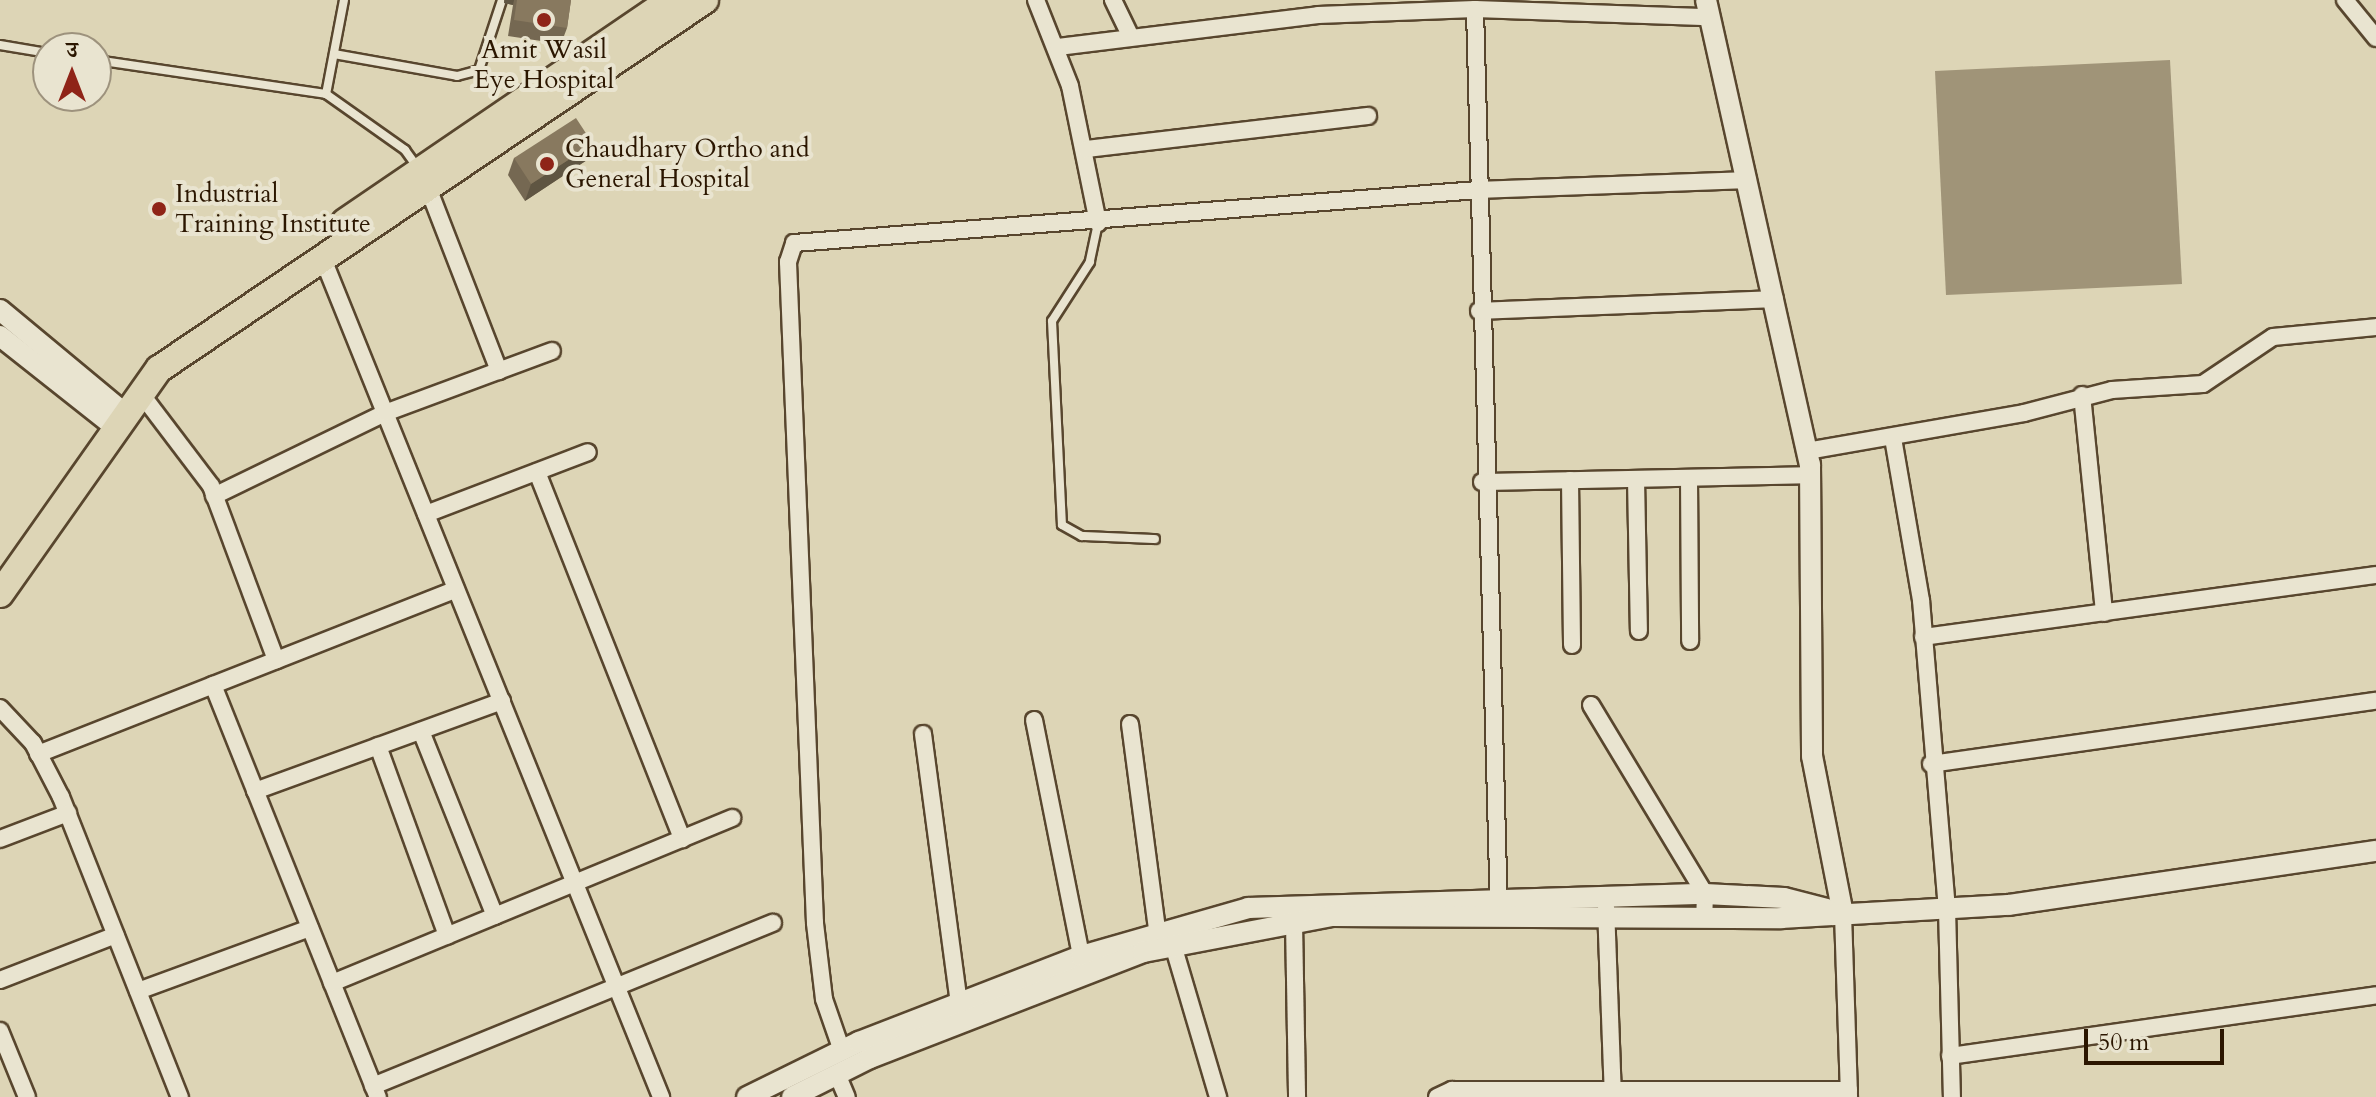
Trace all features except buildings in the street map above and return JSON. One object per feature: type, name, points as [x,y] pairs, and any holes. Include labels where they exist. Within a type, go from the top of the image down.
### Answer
[{"type":"main road","points":[[0,566],[112,415],[159,369],[323,259],[425,179],[671,0]]},
{"type":"main road","points":[[0,594],[149,355],[705,0]]},
{"type":"street","points":[[1036,0],[1058,47],[1086,149],[1098,223]]},
{"type":"street","points":[[1113,0],[1131,37]]},
{"type":"street","points":[[2345,0],[2374,34]]},
{"type":"street","points":[[1058,47],[1274,18],[1475,9],[1708,8],[1807,451],[1810,475],[1812,756],[1843,914],[1849,1093],[1613,1094],[1452,1090],[1437,1097]]},
{"type":"street","points":[[1475,9],[1482,482],[1499,908]]},
{"type":"street","points":[[1086,149],[1368,116]]},
{"type":"street","points":[[425,179],[499,371]]},
{"type":"street","points":[[842,1051],[824,999],[815,923],[788,251],[807,241],[1098,223],[1478,190],[1748,180]]},
{"type":"street","points":[[323,259],[661,1097]]},
{"type":"street","points":[[1479,311],[1775,299]]},
{"type":"street","points":[[0,310],[112,415]]},
{"type":"street","points":[[1807,451],[1893,438],[2082,395],[2203,384],[2273,337],[2376,327]]},
{"type":"street","points":[[0,336],[112,415]]},
{"type":"street","points":[[214,496],[385,413],[552,351]]},
{"type":"street","points":[[139,391],[214,496],[276,660]]},
{"type":"street","points":[[2082,395],[2104,613]]},
{"type":"street","points":[[1893,438],[1923,637],[1931,764],[1947,909],[1952,1097]]},
{"type":"street","points":[[426,514],[588,452]]},
{"type":"street","points":[[537,472],[682,839]]},
{"type":"street","points":[[1482,482],[1810,475]]},
{"type":"street","points":[[1689,478],[1690,641]]},
{"type":"street","points":[[1636,479],[1639,631]]},
{"type":"street","points":[[1570,480],[1572,645]]},
{"type":"street","points":[[1923,637],[2376,575]]},
{"type":"street","points":[[38,754],[456,589]]},
{"type":"street","points":[[213,685],[376,1091],[617,986],[773,923]]},
{"type":"street","points":[[255,791],[502,701]]},
{"type":"street","points":[[1931,764],[2376,701]]},
{"type":"street","points":[[1591,705],[1705,894],[1704,918]]},
{"type":"street","points":[[0,708],[38,754],[68,813],[180,1097]]},
{"type":"street","points":[[1034,720],[1081,956]]},
{"type":"street","points":[[1130,724],[1157,929]]},
{"type":"street","points":[[421,731],[495,916]]},
{"type":"street","points":[[923,734],[959,1003]]},
{"type":"street","points":[[378,746],[447,936]]},
{"type":"street","points":[[0,839],[68,813]]},
{"type":"street","points":[[332,983],[732,818]]},
{"type":"street","points":[[747,1097],[842,1051],[1081,956],[1157,929],[1248,908],[1606,907],[1704,918],[1947,909],[2376,851]]},
{"type":"street","points":[[1606,907],[1705,894],[1784,898],[1843,914]]},
{"type":"street","points":[[1606,907],[1613,1094]]},
{"type":"street","points":[[792,1097],[837,1074],[1070,978],[1173,945],[1294,922],[1499,908]]},
{"type":"street","points":[[1294,922],[1297,1097]]},
{"type":"street","points":[[138,991],[310,928]]},
{"type":"street","points":[[0,980],[116,935]]},
{"type":"street","points":[[1173,945],[1218,1097]]},
{"type":"street","points":[[1950,1056],[2376,995]]},
{"type":"street","points":[[0,1031],[27,1097]]},
{"type":"street","points":[[837,1074],[847,1097]]},
{"type":"lane","points":[[326,94],[344,0]]},
{"type":"lane","points":[[334,54],[457,76],[479,70],[502,0]]},
{"type":"lane","points":[[0,45],[32,50]]},
{"type":"lane","points":[[112,62],[326,94],[405,150],[425,179]]},
{"type":"lane","points":[[1098,223],[1090,262],[1052,321],[1062,525],[1082,536],[1155,539]]},
{"type":"shaded area","points":[[2170,60],[2182,284],[1946,295],[1935,71]]},
{"type":"place","name":"Amit Wasil Eye Hospital","points":[[544,20]]},
{"type":"place","name":"Chaudhary Ortho and General Hospital","points":[[547,164]]},
{"type":"place","name":"Industrial Training Institute","points":[[159,209]]}]
